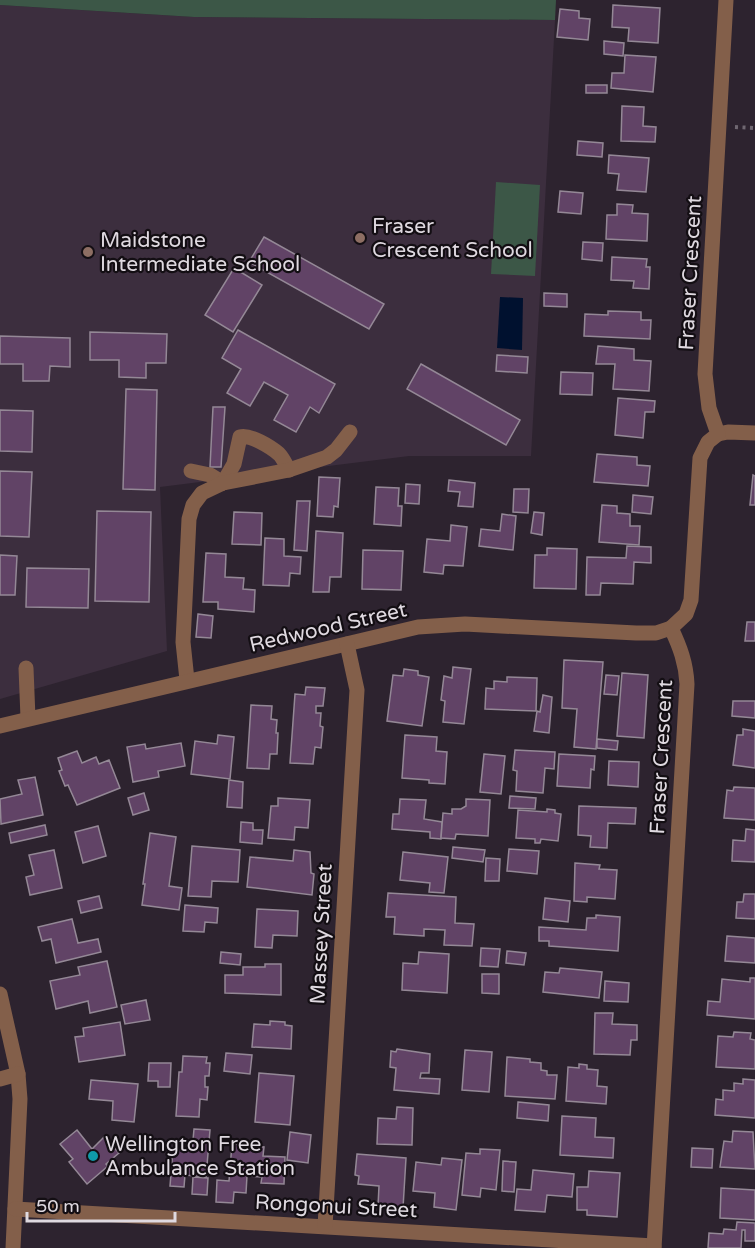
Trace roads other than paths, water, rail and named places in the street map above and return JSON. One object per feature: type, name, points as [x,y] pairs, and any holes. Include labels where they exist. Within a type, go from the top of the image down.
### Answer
[{"type":"street","name":"Fraser Crescent","points":[[718,434],[710,408],[705,374],[726,0]]},
{"type":"street","points":[[187,680],[183,642],[189,519],[193,505],[202,493],[223,483],[289,470],[327,457],[336,450],[350,432]]},
{"type":"street","points":[[671,628],[686,614],[691,600],[700,458],[708,442],[718,434],[755,433]]},
{"type":"street","points":[[223,483],[234,464],[240,437],[244,436],[251,437],[279,454],[289,470]]},
{"type":"street","points":[[191,471],[210,475],[223,483]]},
{"type":"street","name":"Redwood Street","points":[[0,726],[418,627],[465,624],[636,633],[656,633],[671,628]]},
{"type":"street","name":"Fraser Crescent","points":[[654,1247],[687,684],[687,670],[671,628]]},
{"type":"street","name":"Massey Street","points":[[325,1226],[357,690],[347,645]]},
{"type":"street","points":[[26,668],[28,718]]},
{"type":"street","points":[[0,994],[18,1074],[20,1099],[13,1248]]},
{"type":"street","points":[[0,1079],[18,1074]]},
{"type":"street","name":"Rongonui Street","points":[[15,1209],[654,1247]]},
{"type":"water","points":[[500,297],[523,298],[522,350],[497,348]]},
{"type":"place","name":"Fraser Crescent School","points":[[360,238]]},
{"type":"place","name":"Maidstone Intermediate School","points":[[88,252]]},
{"type":"place","name":"Wellington Free Ambulance Station","points":[[93,1156]]}]
